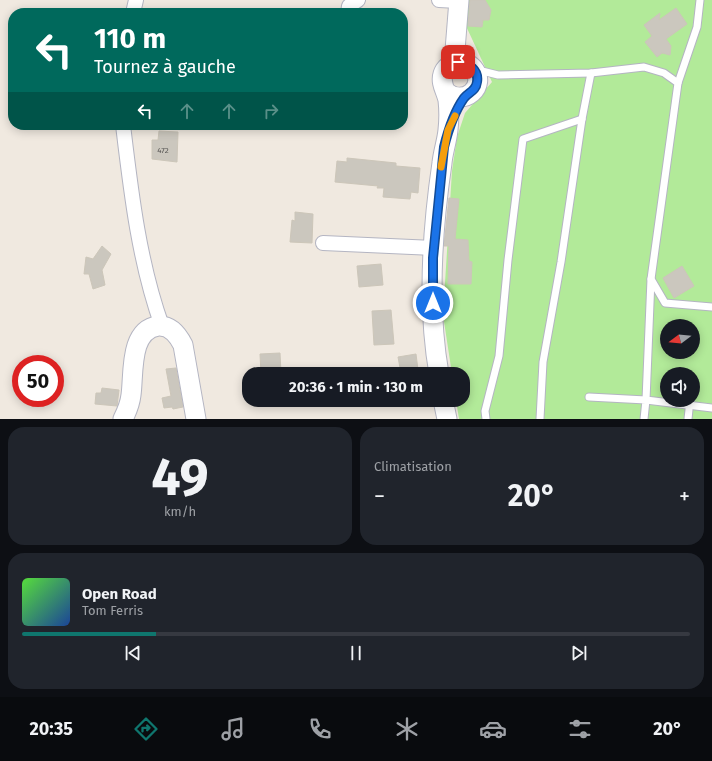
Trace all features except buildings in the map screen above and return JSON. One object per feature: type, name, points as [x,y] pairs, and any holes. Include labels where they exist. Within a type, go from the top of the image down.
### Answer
[{"type":"main road","points":[[438,367],[433,318],[434,248],[442,165],[448,130],[467,76],[456,37],[459,1]]},
{"type":"main road","points":[[448,130],[448,106],[442,80],[443,74],[445,70],[467,76]]},
{"type":"main road","points":[[445,91],[454,97],[467,76]]},
{"type":"main road","points":[[123,419],[128,410],[131,396],[137,344],[143,333],[151,327],[162,326],[172,329],[179,336],[184,345],[196,419]]},
{"type":"main road","points":[[444,407],[447,419]]},
{"type":"street","points":[[349,8],[349,6],[358,0]]},
{"type":"street","points":[[439,0],[459,1]]},
{"type":"street","points":[[124,130],[131,194],[151,295],[162,326]]},
{"type":"street","points":[[322,243],[434,248]]},
{"type":"lane","points":[[644,419],[651,279],[678,83],[697,27],[700,0]]},
{"type":"lane","points":[[467,76],[591,73],[644,67],[664,73],[678,83]]},
{"type":"lane","points":[[540,419],[543,362],[561,262],[582,119],[591,73]]},
{"type":"lane","points":[[467,76],[498,75]]},
{"type":"lane","points":[[486,419],[485,410],[499,356],[508,260],[523,139],[582,119]]},
{"type":"lane","points":[[651,279],[666,303],[712,307]]},
{"type":"lane","points":[[589,397],[660,401]]},
{"type":"lane","points":[[700,405],[712,408]]},
{"type":"lane","points":[[688,419],[690,407]]},
{"type":"green space","points":[[469,0],[712,0],[712,419],[459,419],[457,407],[470,407],[470,367],[451,367],[443,315],[452,171],[457,137],[465,113],[492,82],[466,26]]},
{"type":"slow traffic","points":[[441,167],[448,130],[455,116]]},
{"type":"route","points":[[433,303],[433,258],[444,147],[448,130],[459,108],[465,97],[473,92],[477,83],[474,69],[463,62],[458,62]]}]
